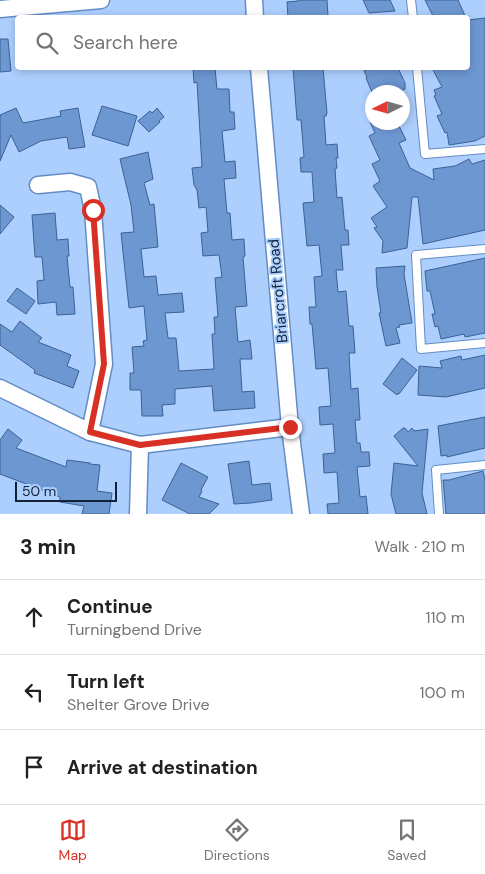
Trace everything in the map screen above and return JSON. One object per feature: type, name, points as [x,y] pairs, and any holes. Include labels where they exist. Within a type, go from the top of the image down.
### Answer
[{"type":"street","points":[[0,9],[101,0]]},
{"type":"street","points":[[254,0],[255,15]]},
{"type":"street","name":"Briarcroft Road","points":[[259,70],[290,427],[301,514]]},
{"type":"street","points":[[38,185],[70,182],[88,187],[93,210],[104,364],[90,432]]},
{"type":"street","points":[[0,388],[90,432],[140,445],[290,427]]},
{"type":"street","points":[[138,514],[140,445]]},
{"type":"lane","points":[[411,0],[413,15]]},
{"type":"lane","points":[[417,70],[425,154],[485,149]]},
{"type":"lane","points":[[485,249],[416,255],[421,349],[485,343]]},
{"type":"lane","points":[[439,514],[436,470],[485,465]]},
{"type":"building","points":[[327,0],[328,15],[288,15],[287,2]]},
{"type":"building","points":[[363,0],[390,0],[395,11],[369,13]]},
{"type":"building","points":[[425,0],[458,0],[465,15],[432,15]]},
{"type":"building","points":[[485,18],[485,136],[475,141],[449,145],[447,132],[445,133],[437,116],[442,114],[434,96],[436,95],[434,90],[442,87],[433,70],[470,70],[470,20]]},
{"type":"building","points":[[0,39],[8,39],[11,71],[0,72]]},
{"type":"building","points":[[193,70],[215,70],[217,89],[229,89],[230,112],[234,112],[235,129],[222,131],[225,162],[235,161],[236,178],[224,179],[227,213],[230,213],[232,240],[244,239],[245,256],[243,257],[247,306],[235,307],[238,342],[250,340],[252,359],[240,359],[242,392],[254,391],[255,408],[214,411],[212,386],[175,389],[175,404],[162,405],[163,416],[142,416],[141,390],[130,390],[130,373],[134,373],[132,347],[144,346],[143,341],[147,340],[144,306],[129,308],[121,233],[134,232],[131,205],[120,159],[148,152],[153,179],[144,183],[150,205],[154,204],[158,247],[141,249],[144,277],[156,276],[158,295],[182,293],[184,312],[165,313],[168,338],[176,338],[179,371],[214,369],[212,334],[215,334],[214,317],[218,317],[215,278],[222,277],[219,255],[203,256],[201,233],[208,232],[206,207],[199,208],[192,168],[202,167],[197,82],[194,83]]},
{"type":"building","points":[[293,70],[323,70],[327,113],[324,116],[326,145],[337,144],[338,158],[336,158],[337,168],[335,169],[337,198],[342,197],[345,230],[348,230],[349,245],[341,245],[343,270],[336,270],[338,292],[346,291],[349,326],[353,326],[355,353],[349,353],[351,389],[358,388],[360,420],[355,420],[357,443],[360,443],[361,452],[369,452],[370,466],[357,467],[360,497],[366,496],[368,514],[328,514],[327,504],[339,503],[337,472],[324,473],[323,454],[335,453],[333,424],[320,425],[319,407],[331,406],[328,368],[316,369],[309,307],[316,307],[314,277],[322,276],[319,245],[307,246],[303,203],[314,202],[312,172],[301,172],[300,158],[304,157],[301,120],[297,120]]},
{"type":"building","points":[[366,70],[399,70],[405,85],[369,85],[364,71]]},
{"type":"building","points":[[102,106],[137,116],[128,146],[92,135]]},
{"type":"building","points":[[16,108],[23,123],[61,116],[60,111],[78,108],[85,147],[69,149],[67,137],[41,141],[19,152],[11,135],[0,161],[0,115]]},
{"type":"building","points":[[157,108],[164,117],[149,132],[138,121]]},
{"type":"building","points":[[374,130],[401,130],[406,140],[399,143],[410,168],[434,180],[433,169],[455,166],[469,159],[472,164],[485,160],[485,230],[423,244],[418,197],[412,197],[407,248],[382,253],[383,241],[374,228],[377,227],[371,218],[387,207],[373,186],[380,181],[372,164],[380,160],[369,136],[375,133]]},
{"type":"building","points":[[0,205],[14,217],[0,234]]},
{"type":"building","points":[[55,213],[57,240],[68,239],[69,256],[67,256],[70,287],[73,287],[75,314],[57,315],[56,302],[38,304],[37,281],[44,280],[42,257],[35,257],[32,215]]},
{"type":"building","points":[[485,258],[485,333],[465,337],[464,334],[441,339],[438,326],[435,327],[432,314],[435,314],[430,291],[427,291],[425,271]]},
{"type":"building","points":[[405,266],[404,274],[412,323],[399,325],[400,327],[396,328],[400,343],[386,346],[379,313],[381,313],[376,268]]},
{"type":"building","points":[[17,288],[35,301],[26,314],[7,301]]},
{"type":"building","points":[[20,321],[42,338],[38,342],[71,355],[67,366],[79,371],[73,388],[34,373],[35,370],[0,345],[0,324],[12,332]]},
{"type":"building","points":[[485,355],[485,388],[446,397],[418,395],[419,366],[442,368],[440,361],[461,356],[462,360]]},
{"type":"building","points":[[402,358],[417,370],[397,395],[383,384]]},
{"type":"building","points":[[485,417],[485,448],[447,457],[447,455],[441,456],[438,426]]},
{"type":"building","points":[[403,428],[408,432],[412,428],[414,431],[428,429],[422,493],[427,514],[396,514],[391,494],[394,463],[418,466],[394,436]]},
{"type":"building","points":[[8,429],[22,440],[16,448],[66,467],[67,460],[100,465],[97,491],[112,493],[109,514],[82,514],[84,506],[60,502],[60,497],[0,474],[0,440]]},
{"type":"building","points":[[249,461],[252,485],[270,483],[272,500],[234,504],[228,464]]},
{"type":"building","points":[[181,463],[208,477],[199,497],[219,504],[209,514],[190,514],[162,500]]},
{"type":"building","points":[[483,471],[485,480],[485,514],[446,514],[443,480]]},
{"type":"route","points":[[93,210],[104,364],[90,432],[140,445],[290,427]]}]
